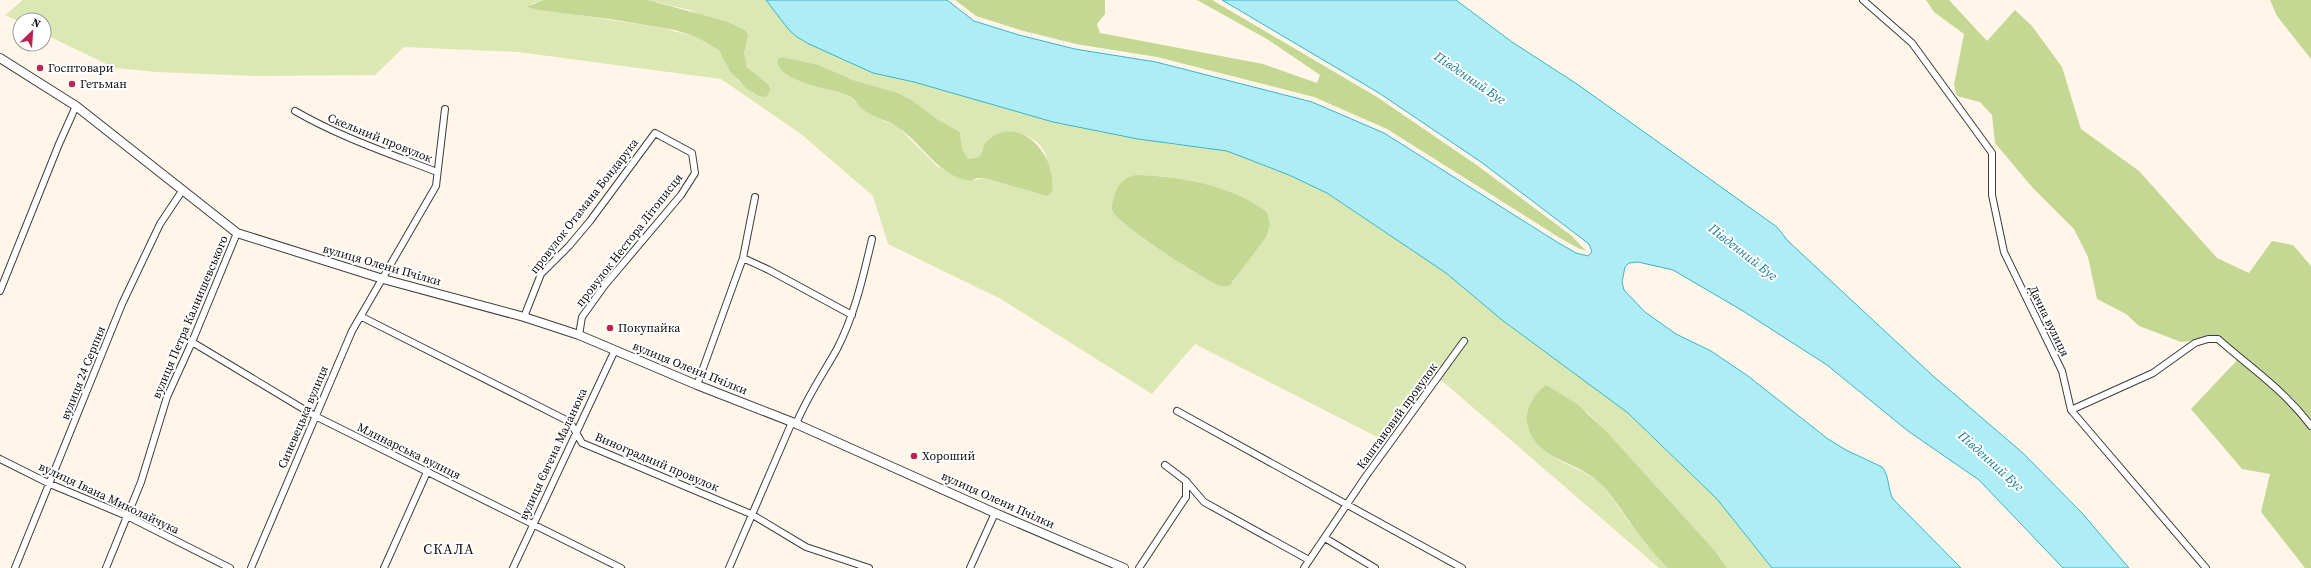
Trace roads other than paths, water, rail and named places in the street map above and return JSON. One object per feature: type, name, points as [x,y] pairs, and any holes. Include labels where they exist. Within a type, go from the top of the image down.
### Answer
[{"type":"street","name":"Дачна вулиця","points":[[1863,0],[1912,43],[1992,153],[1992,195],[2004,252],[2062,371],[2071,410]]},
{"type":"street","name":"вулиця Олени Пчілки","points":[[0,58],[76,106],[237,233],[383,279],[524,316],[579,335],[697,385],[794,423],[995,513],[1124,568]]},
{"type":"street","points":[[0,291],[59,144],[76,106]]},
{"type":"street","name":"Скельний провулок","points":[[383,279],[436,186],[445,109]]},
{"type":"street","name":"Скельний провулок","points":[[295,111],[328,130],[437,172]]},
{"type":"street","name":"провулок Отамана Бондарука","points":[[524,316],[542,274],[569,246],[590,221],[655,133],[692,152],[693,159]]},
{"type":"street","name":"провулок Нестора Літописця","points":[[579,335],[582,317],[601,291],[681,195],[695,173],[693,159]]},
{"type":"street","name":"вулиця 24 Серпня","points":[[15,568],[122,304],[160,224],[182,191]]},
{"type":"street","points":[[697,385],[743,258],[755,197]]},
{"type":"street","name":"вулиця Петра Калнишевського","points":[[106,568],[141,482],[167,397],[192,342],[237,233]]},
{"type":"street","points":[[729,568],[751,514],[794,423],[837,348],[852,315],[872,239]]},
{"type":"street","points":[[743,258],[769,270],[852,315]]},
{"type":"street","name":"Синевецька вулиця","points":[[251,568],[352,331],[362,317],[383,279]]},
{"type":"street","name":"Виноградний провулок","points":[[362,317],[570,422],[582,443],[751,514],[806,546],[860,566],[870,568]]},
{"type":"street","points":[[2206,568],[2071,410],[2153,373],[2195,344],[2208,339],[2218,339],[2268,379],[2296,407],[2311,426]]},
{"type":"street","name":"Каштановий провулок","points":[[1304,568],[1464,341]]},
{"type":"street","name":"Млинарська вулиця","points":[[192,342],[315,416],[621,568]]},
{"type":"street","name":"вулиця Євгена Маланюка","points":[[513,568],[615,350]]},
{"type":"street","points":[[1177,411],[1462,568]]},
{"type":"street","name":"вулиця Івана Миколайчука","points":[[0,459],[50,484],[128,516],[230,568]]},
{"type":"street","points":[[1165,465],[1186,481],[1204,502],[1309,560]]},
{"type":"street","points":[[384,568],[427,472]]},
{"type":"street","points":[[1139,568],[1186,497],[1186,481]]},
{"type":"street","points":[[970,568],[995,513]]},
{"type":"street","points":[[1325,538],[1375,568]]},
{"type":"water","name":"Південний Буг","points":[[766,0],[947,0],[974,21],[1019,35],[1075,49],[1156,62],[1312,102],[1384,133],[1557,242],[1576,253],[1588,256],[1592,252],[1589,244],[1481,162],[1379,93],[1222,0],[1456,0],[1512,42],[1577,84],[1777,227],[1788,241],[1932,375],[2024,454],[2082,513],[2129,568],[2063,568],[1979,480],[1908,431],[1827,365],[1743,311],[1673,270],[1638,262],[1629,263],[1625,267],[1622,282],[1624,290],[1645,312],[1676,334],[1711,351],[1748,376],[1828,439],[1846,450],[1882,467],[1885,471],[1893,499],[1961,568],[1772,568],[1717,499],[1628,413],[1502,320],[1446,273],[1327,193],[1289,175],[1227,151],[1138,139],[1053,122],[914,82],[873,73],[797,37],[789,30]]},
{"type":"place","name":"Госптовари","points":[[40,68]]},
{"type":"place","name":"Гетьман","points":[[72,84]]},
{"type":"place","name":"Покупайка","points":[[610,328]]},
{"type":"place","name":"Хороший","points":[[914,456]]},
{"type":"district","name":"СКАЛА","points":[[449,549]]}]
